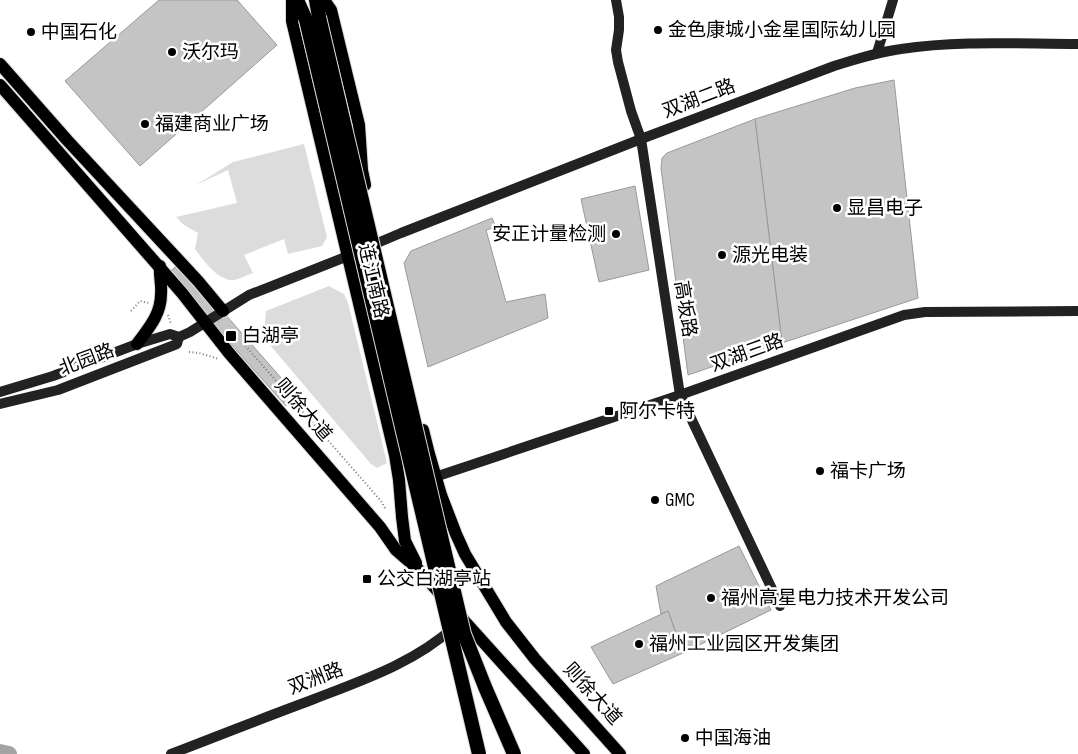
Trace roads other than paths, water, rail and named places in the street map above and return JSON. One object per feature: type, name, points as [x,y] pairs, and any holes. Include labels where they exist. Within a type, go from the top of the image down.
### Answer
[{"type":"highway","points":[[297,0],[313,18],[464,634],[514,754]]},
{"type":"highway","points":[[316,0],[313,18],[479,754]]},
{"type":"main road","name":"连江南路","points":[[292,0],[292,21],[395,455],[405,541],[419,570]]},
{"type":"main road","name":"连江南路","points":[[324,0],[331,10],[359,125],[362,170],[378,243],[436,477]]},
{"type":"main road","points":[[0,64],[223,311]]},
{"type":"main road","name":"则徐大道","points":[[0,85],[160,267],[229,353],[380,527],[396,550],[419,570],[584,754]]},
{"type":"main road","points":[[136,344],[154,322],[160,305],[160,267],[173,254]]},
{"type":"main road","name":"则徐大道","points":[[436,477],[448,514],[465,554],[506,622],[535,659],[620,754]]},
{"type":"street","name":"高坂路","points":[[616,0],[619,17],[616,50],[631,111],[641,139],[680,395],[780,606]]},
{"type":"street","points":[[877,53],[893,0]]},
{"type":"street","name":"双湖二路","points":[[223,311],[249,295],[409,230],[834,66],[877,53],[919,46],[951,44],[1078,44]]},
{"type":"street","name":"北园路","points":[[0,404],[58,390],[176,344],[179,337],[206,323],[223,311]]},
{"type":"street","name":"双湖三路","points":[[436,477],[680,395],[885,321],[910,314],[924,312],[1078,311]]},
{"type":"street","name":"北园路","points":[[0,392],[53,376],[136,344],[170,334],[179,337]]},
{"type":"street","points":[[136,344],[142,358]]},
{"type":"street","name":"双洲路","points":[[171,754],[355,683],[408,660],[440,639],[463,619]]},
{"type":"waterway","points":[[0,752],[9,754]]},
{"type":"place","name":"金色康城小金星国际幼儿园","points":[[658,30]]},
{"type":"place","name":"中国石化","points":[[31,32]]},
{"type":"place","name":"沃尔玛","points":[[172,52]]},
{"type":"place","name":"福建商业广场","points":[[145,124]]},
{"type":"place","name":"显昌电子","points":[[837,208]]},
{"type":"place","name":"安正计量检测","points":[[616,234]]},
{"type":"place","name":"源光电装","points":[[722,255]]},
{"type":"place","name":"白湖亭","points":[[231,336]]},
{"type":"place","name":"阿尔卡特","points":[[609,411]]},
{"type":"place","name":"福卡广场","points":[[820,471]]},
{"type":"place","name":"GMC","points":[[655,500]]},
{"type":"place","name":"公交白湖亭站","points":[[367,579]]},
{"type":"place","name":"福州高星电力技术开发公司","points":[[711,598]]},
{"type":"place","name":"福州工业园区开发集团","points":[[639,644]]},
{"type":"place","name":"中国海油","points":[[685,738]]}]
